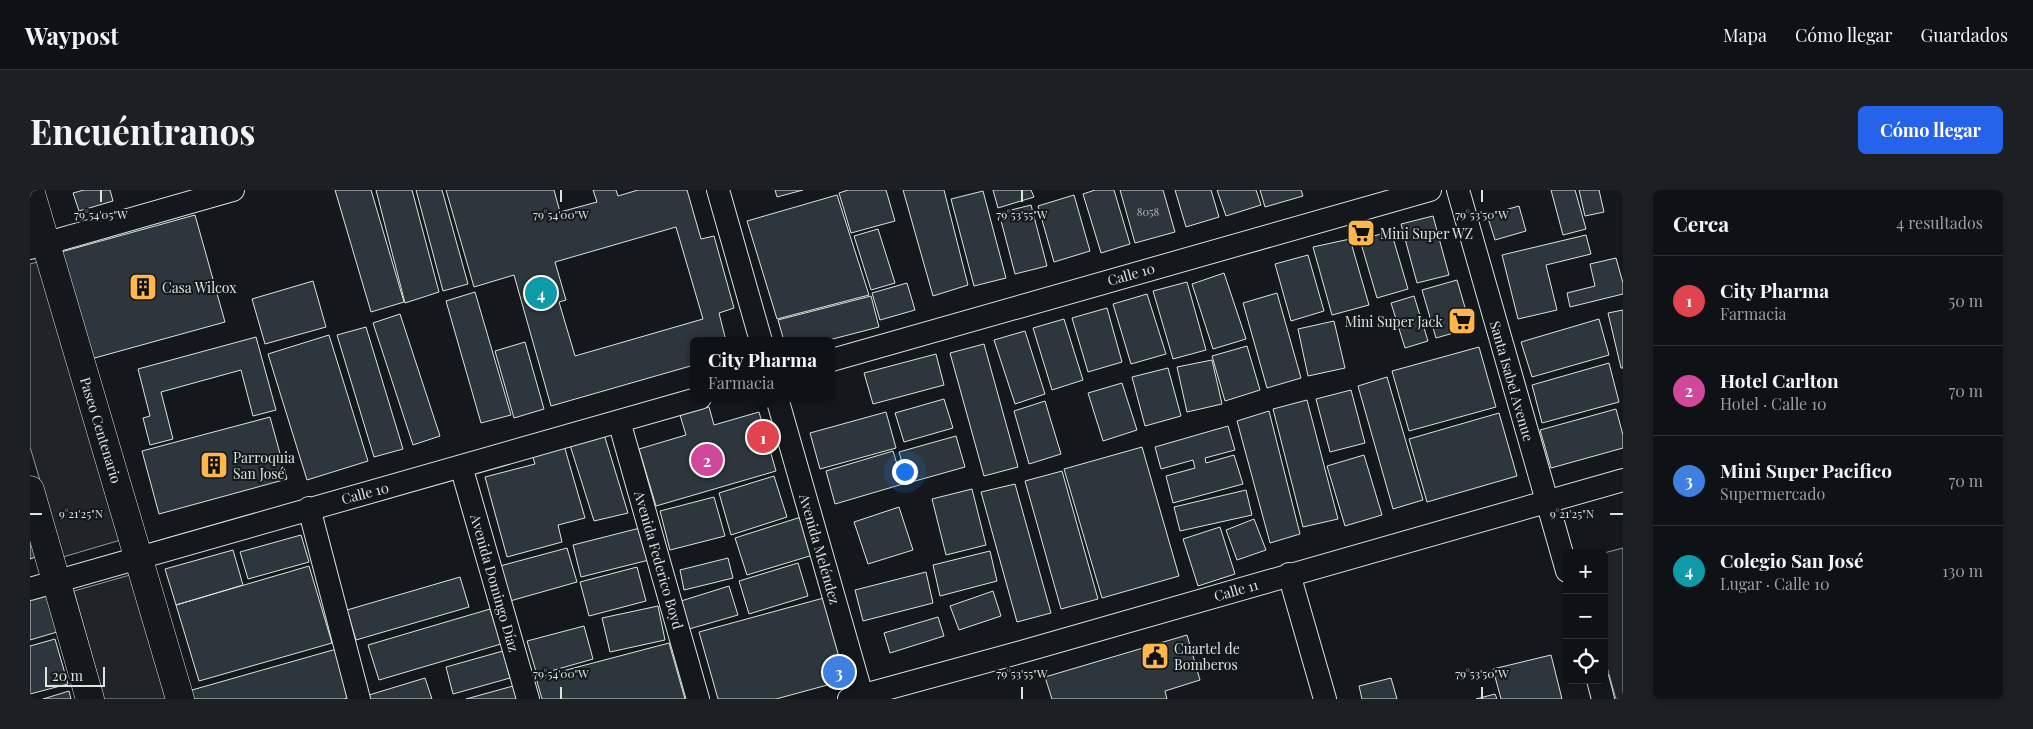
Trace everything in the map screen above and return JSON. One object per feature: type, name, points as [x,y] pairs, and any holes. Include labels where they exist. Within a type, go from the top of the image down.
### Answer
[{"type":"main road","name":"Paseo Centenario","points":[[30,190],[38,246],[139,558],[180,699]]},
{"type":"main road","points":[[30,490],[90,699]]},
{"type":"street","points":[[38,246],[233,190]]},
{"type":"street","points":[[718,190],[760,337]]},
{"type":"street","name":"Calle 10","points":[[835,359],[1430,190]]},
{"type":"street","name":"Santa Isabel Avenue","points":[[1458,190],[1563,557]]},
{"type":"street","name":"Calle 10","points":[[30,589],[690,401]]},
{"type":"street","name":"Avenida Meléndez","points":[[778,402],[858,698]]},
{"type":"street","name":"Avenida Federico Boyd","points":[[619,421],[698,699]]},
{"type":"street","name":"Avenida Domingo Díaz","points":[[461,466],[528,699]]},
{"type":"street","name":"Calle 11","points":[[858,698],[1623,480]]},
{"type":"street","points":[[309,508],[359,699]]},
{"type":"street","points":[[1289,574],[1325,699]]},
{"type":"street","points":[[1599,684],[1603,699]]},
{"type":"shaded area","points":[[41,261],[124,539],[63,557],[30,447],[30,264]]},
{"type":"shaded area","points":[[1623,548],[1623,699],[1616,699],[1608,670],[1608,552]]},
{"type":"shaded area","points":[[137,573],[172,699],[104,699],[74,591]]},
{"type":"building","points":[[84,190],[110,190],[113,201],[79,211],[73,193]]},
{"type":"building","points":[[335,190],[371,190],[404,302],[371,312]]},
{"type":"building","points":[[376,190],[412,190],[439,292],[405,303]]},
{"type":"building","points":[[416,190],[442,190],[468,284],[443,291]]},
{"type":"building","points":[[446,190],[554,190],[560,212],[597,202],[593,190],[616,190],[618,196],[638,190],[687,190],[701,239],[714,236],[734,308],[719,313],[725,337],[690,337],[690,366],[551,406],[514,275],[474,287]],"holes":[[[676,227],[703,319],[575,356],[559,302],[566,300],[555,262]]]},
{"type":"building","points":[[775,190],[803,190],[777,197]]},
{"type":"building","points":[[848,190],[886,190],[895,221],[851,233],[839,193]]},
{"type":"building","points":[[903,190],[944,190],[968,285],[933,296]]},
{"type":"building","points":[[993,190],[1031,190],[1034,197],[998,208]]},
{"type":"building","points":[[1095,190],[1114,190],[1130,244],[1101,253],[1083,194]]},
{"type":"building","points":[[1120,190],[1163,190],[1175,232],[1135,243]]},
{"type":"building","points":[[1175,190],[1211,190],[1219,217],[1186,227]]},
{"type":"building","points":[[1217,190],[1256,190],[1261,205],[1226,216]]},
{"type":"building","points":[[1260,190],[1301,190],[1303,196],[1265,207]]},
{"type":"building","points":[[1551,190],[1575,190],[1586,229],[1563,235]]},
{"type":"building","points":[[1579,190],[1599,190],[1604,212],[1585,216]]},
{"type":"building","points":[[983,191],[1006,278],[974,286],[951,199]]},
{"type":"building","points":[[837,195],[869,295],[777,319],[747,221]]},
{"type":"building","points":[[1074,195],[1090,251],[1054,262],[1038,206]]},
{"type":"building","points":[[1031,205],[1047,266],[1015,274],[999,213]]},
{"type":"building","points":[[1519,206],[1526,231],[1495,240],[1487,215]]},
{"type":"building","name":"Casa Wilcox","points":[[195,215],[225,322],[91,359],[61,252]]},
{"type":"building","points":[[1433,216],[1449,275],[1417,283],[1401,224]]},
{"type":"building","points":[[878,229],[895,283],[871,290],[854,236]]},
{"type":"building","points":[[1391,231],[1408,289],[1377,298],[1360,240]]},
{"type":"building","points":[[1586,235],[1591,254],[1546,265],[1557,310],[1518,319],[1502,255]]},
{"type":"building","points":[[1350,239],[1369,305],[1332,315],[1313,247]]},
{"type":"building","points":[[1308,255],[1324,311],[1291,321],[1275,264]]},
{"type":"building","points":[[1616,258],[1623,283],[1623,294],[1570,307],[1567,293],[1595,286],[1590,264]]},
{"type":"building","points":[[1224,273],[1246,339],[1213,349],[1192,284]]},
{"type":"building","points":[[1457,280],[1471,328],[1436,338],[1422,290]]},
{"type":"building","points":[[313,281],[326,327],[265,344],[252,299]]},
{"type":"building","points":[[1187,282],[1206,350],[1173,359],[1153,291]]},
{"type":"building","points":[[907,283],[915,310],[880,320],[872,293]]},
{"type":"building","points":[[475,292],[511,415],[481,423],[446,301]]},
{"type":"building","points":[[1277,293],[1301,378],[1267,388],[1243,303]]},
{"type":"building","points":[[1147,294],[1166,354],[1131,364],[1113,304]]},
{"type":"building","points":[[871,296],[879,327],[835,338],[783,337],[778,320]]},
{"type":"building","points":[[1414,296],[1428,341],[1405,348],[1391,303]]},
{"type":"building","points":[[1107,308],[1122,362],[1088,372],[1072,318]]},
{"type":"building","points":[[1623,310],[1623,368],[1621,368],[1608,313]]},
{"type":"building","points":[[400,314],[440,436],[413,445],[373,323]]},
{"type":"building","points":[[1064,319],[1083,380],[1052,390],[1033,328]]},
{"type":"building","points":[[1599,319],[1609,355],[1532,377],[1521,342]]},
{"type":"building","points":[[1334,321],[1345,368],[1308,376],[1298,329]]},
{"type":"building","points":[[366,327],[403,449],[374,457],[337,335]]},
{"type":"building","points":[[1025,331],[1045,394],[1015,404],[994,340]]},
{"type":"building","points":[[329,335],[368,461],[307,480],[268,354]]},
{"type":"building","points":[[256,337],[276,410],[253,416],[241,370],[161,392],[173,439],[150,445],[143,418],[150,416],[138,369]]},
{"type":"building","points":[[525,342],[544,409],[514,418],[495,351]]},
{"type":"building","points":[[984,344],[1018,467],[984,476],[950,353]]},
{"type":"building","points":[[1247,346],[1260,390],[1225,401],[1212,356]]},
{"type":"building","points":[[1479,347],[1496,407],[1409,431],[1392,371]]},
{"type":"building","points":[[936,354],[944,385],[873,404],[864,373]]},
{"type":"building","points":[[1212,360],[1222,404],[1187,412],[1177,367]]},
{"type":"building","points":[[1609,363],[1619,402],[1542,423],[1532,385]]},
{"type":"building","points":[[1168,368],[1181,416],[1145,426],[1132,377]]},
{"type":"building","points":[[1387,377],[1423,500],[1393,509],[1358,386]]},
{"type":"building","points":[[1122,383],[1137,430],[1103,441],[1088,393]]},
{"type":"building","points":[[1351,390],[1365,443],[1330,452],[1316,399]]},
{"type":"building","points":[[944,399],[953,428],[904,442],[895,413]]},
{"type":"building","points":[[1307,400],[1338,519],[1303,527],[1273,409]]},
{"type":"building","points":[[1045,401],[1061,454],[1029,464],[1014,411]]},
{"type":"building","points":[[709,407],[714,425],[759,412],[776,471],[656,506],[639,449],[686,435],[680,415]]},
{"type":"building","points":[[1616,409],[1623,435],[1623,448],[1551,468],[1540,430]]},
{"type":"building","points":[[1269,411],[1300,534],[1270,543],[1237,421]]},
{"type":"building","points":[[886,412],[896,448],[820,469],[810,433]]},
{"type":"building","points":[[1499,413],[1517,476],[1427,502],[1409,439]]},
{"type":"building","name":"Parroquia San José","points":[[270,417],[287,479],[159,514],[142,451]]},
{"type":"building","points":[[1228,426],[1235,450],[1205,458],[1206,463],[1234,455],[1243,484],[1173,503],[1166,476],[1195,468],[1193,460],[1161,469],[1155,447]]},
{"type":"building","points":[[603,431],[628,513],[594,521],[569,442]]},
{"type":"building","points":[[956,436],[965,467],[908,483],[899,452]]},
{"type":"building","points":[[563,442],[585,518],[558,525],[562,542],[507,557],[485,477],[535,464],[531,451]]},
{"type":"building","points":[[1142,447],[1179,576],[1102,598],[1064,469]]},
{"type":"building","points":[[893,451],[903,484],[835,504],[826,471]]},
{"type":"building","points":[[1364,455],[1382,515],[1345,526],[1327,466]]},
{"type":"building","points":[[1062,471],[1098,599],[1061,609],[1025,481]]},
{"type":"building","points":[[774,476],[787,517],[731,535],[719,493]]},
{"type":"building","points":[[1015,484],[1051,613],[1017,622],[981,492]]},
{"type":"building","points":[[972,489],[986,545],[946,555],[932,499]]},
{"type":"building","points":[[1246,490],[1252,515],[1180,531],[1174,507]]},
{"type":"building","points":[[714,497],[725,536],[670,550],[660,511]]},
{"type":"building","points":[[899,507],[913,550],[868,564],[854,522]]},
{"type":"building","points":[[801,517],[813,555],[747,575],[735,538]]},
{"type":"building","points":[[1254,519],[1266,550],[1237,560],[1226,530]]},
{"type":"building","points":[[1220,527],[1235,574],[1198,586],[1183,539]]},
{"type":"building","points":[[640,528],[649,560],[581,577],[573,545]]},
{"type":"building","points":[[30,531],[38,556],[30,559]]},
{"type":"building","points":[[301,535],[309,562],[248,579],[240,552]]},
{"type":"building","points":[[567,548],[577,582],[510,601],[500,566]]},
{"type":"building","points":[[233,550],[243,585],[176,605],[165,569]]},
{"type":"building","points":[[990,551],[997,581],[940,596],[933,565]]},
{"type":"building","points":[[728,558],[733,578],[684,590],[680,570]]},
{"type":"building","points":[[798,563],[808,596],[749,614],[739,581]]},
{"type":"building","points":[[309,566],[332,643],[199,681],[176,605]]},
{"type":"building","points":[[637,567],[646,601],[589,616],[580,582]]},
{"type":"building","points":[[926,572],[933,603],[863,621],[855,590]]},
{"type":"building","points":[[460,577],[469,607],[356,640],[347,610]]},
{"type":"building","points":[[729,586],[738,615],[689,629],[681,601]]},
{"type":"building","points":[[45,591],[57,632],[30,640],[30,596]]},
{"type":"building","points":[[993,591],[1001,616],[959,630],[950,606]]},
{"type":"building","points":[[831,596],[853,678],[776,699],[718,699],[699,632]]},
{"type":"building","points":[[658,606],[665,640],[610,652],[602,618]]},
{"type":"building","points":[[490,609],[501,644],[379,680],[368,645]]},
{"type":"building","points":[[938,617],[944,636],[890,653],[884,633]]},
{"type":"building","points":[[584,626],[593,659],[537,675],[527,641]]},
{"type":"building","name":"Cuartel de Bomberos","points":[[1187,635],[1200,680],[1165,691],[1167,699],[1052,699],[1045,677]]},
{"type":"building","points":[[55,639],[68,684],[30,694],[30,646]]},
{"type":"building","points":[[669,643],[685,699],[542,699],[536,678]]},
{"type":"building","points":[[340,648],[353,696],[344,699],[194,699],[192,690]]},
{"type":"building","points":[[503,651],[510,678],[453,694],[446,667]]},
{"type":"building","points":[[1551,655],[1562,699],[1501,699],[1493,669]]},
{"type":"building","points":[[425,678],[432,699],[370,699],[369,695]]},
{"type":"building","points":[[1391,678],[1397,699],[1362,699],[1359,686]]},
{"type":"building","points":[[513,686],[517,699],[466,699]]},
{"type":"building","points":[[69,691],[71,699],[43,699]]},
{"type":"building","points":[[1495,694],[1497,699],[1476,699]]},
{"type":"place","name":"Mini Super WZ","points":[[1361,233]]},
{"type":"place","name":"Casa Wilcox","points":[[143,287]]},
{"type":"place","name":"Colegio San José","points":[[541,293]]},
{"type":"place","name":"Mini Super Jack","points":[[1462,321]]},
{"type":"place","name":"City Pharma","points":[[763,437]]},
{"type":"place","name":"Hotel Carlton","points":[[707,460]]},
{"type":"place","name":"Parroquia San José","points":[[214,465]]},
{"type":"place","name":"Cuartel de Bomberos","points":[[1155,656]]},
{"type":"place","name":"Mini Super Pacifico","points":[[839,672]]}]
